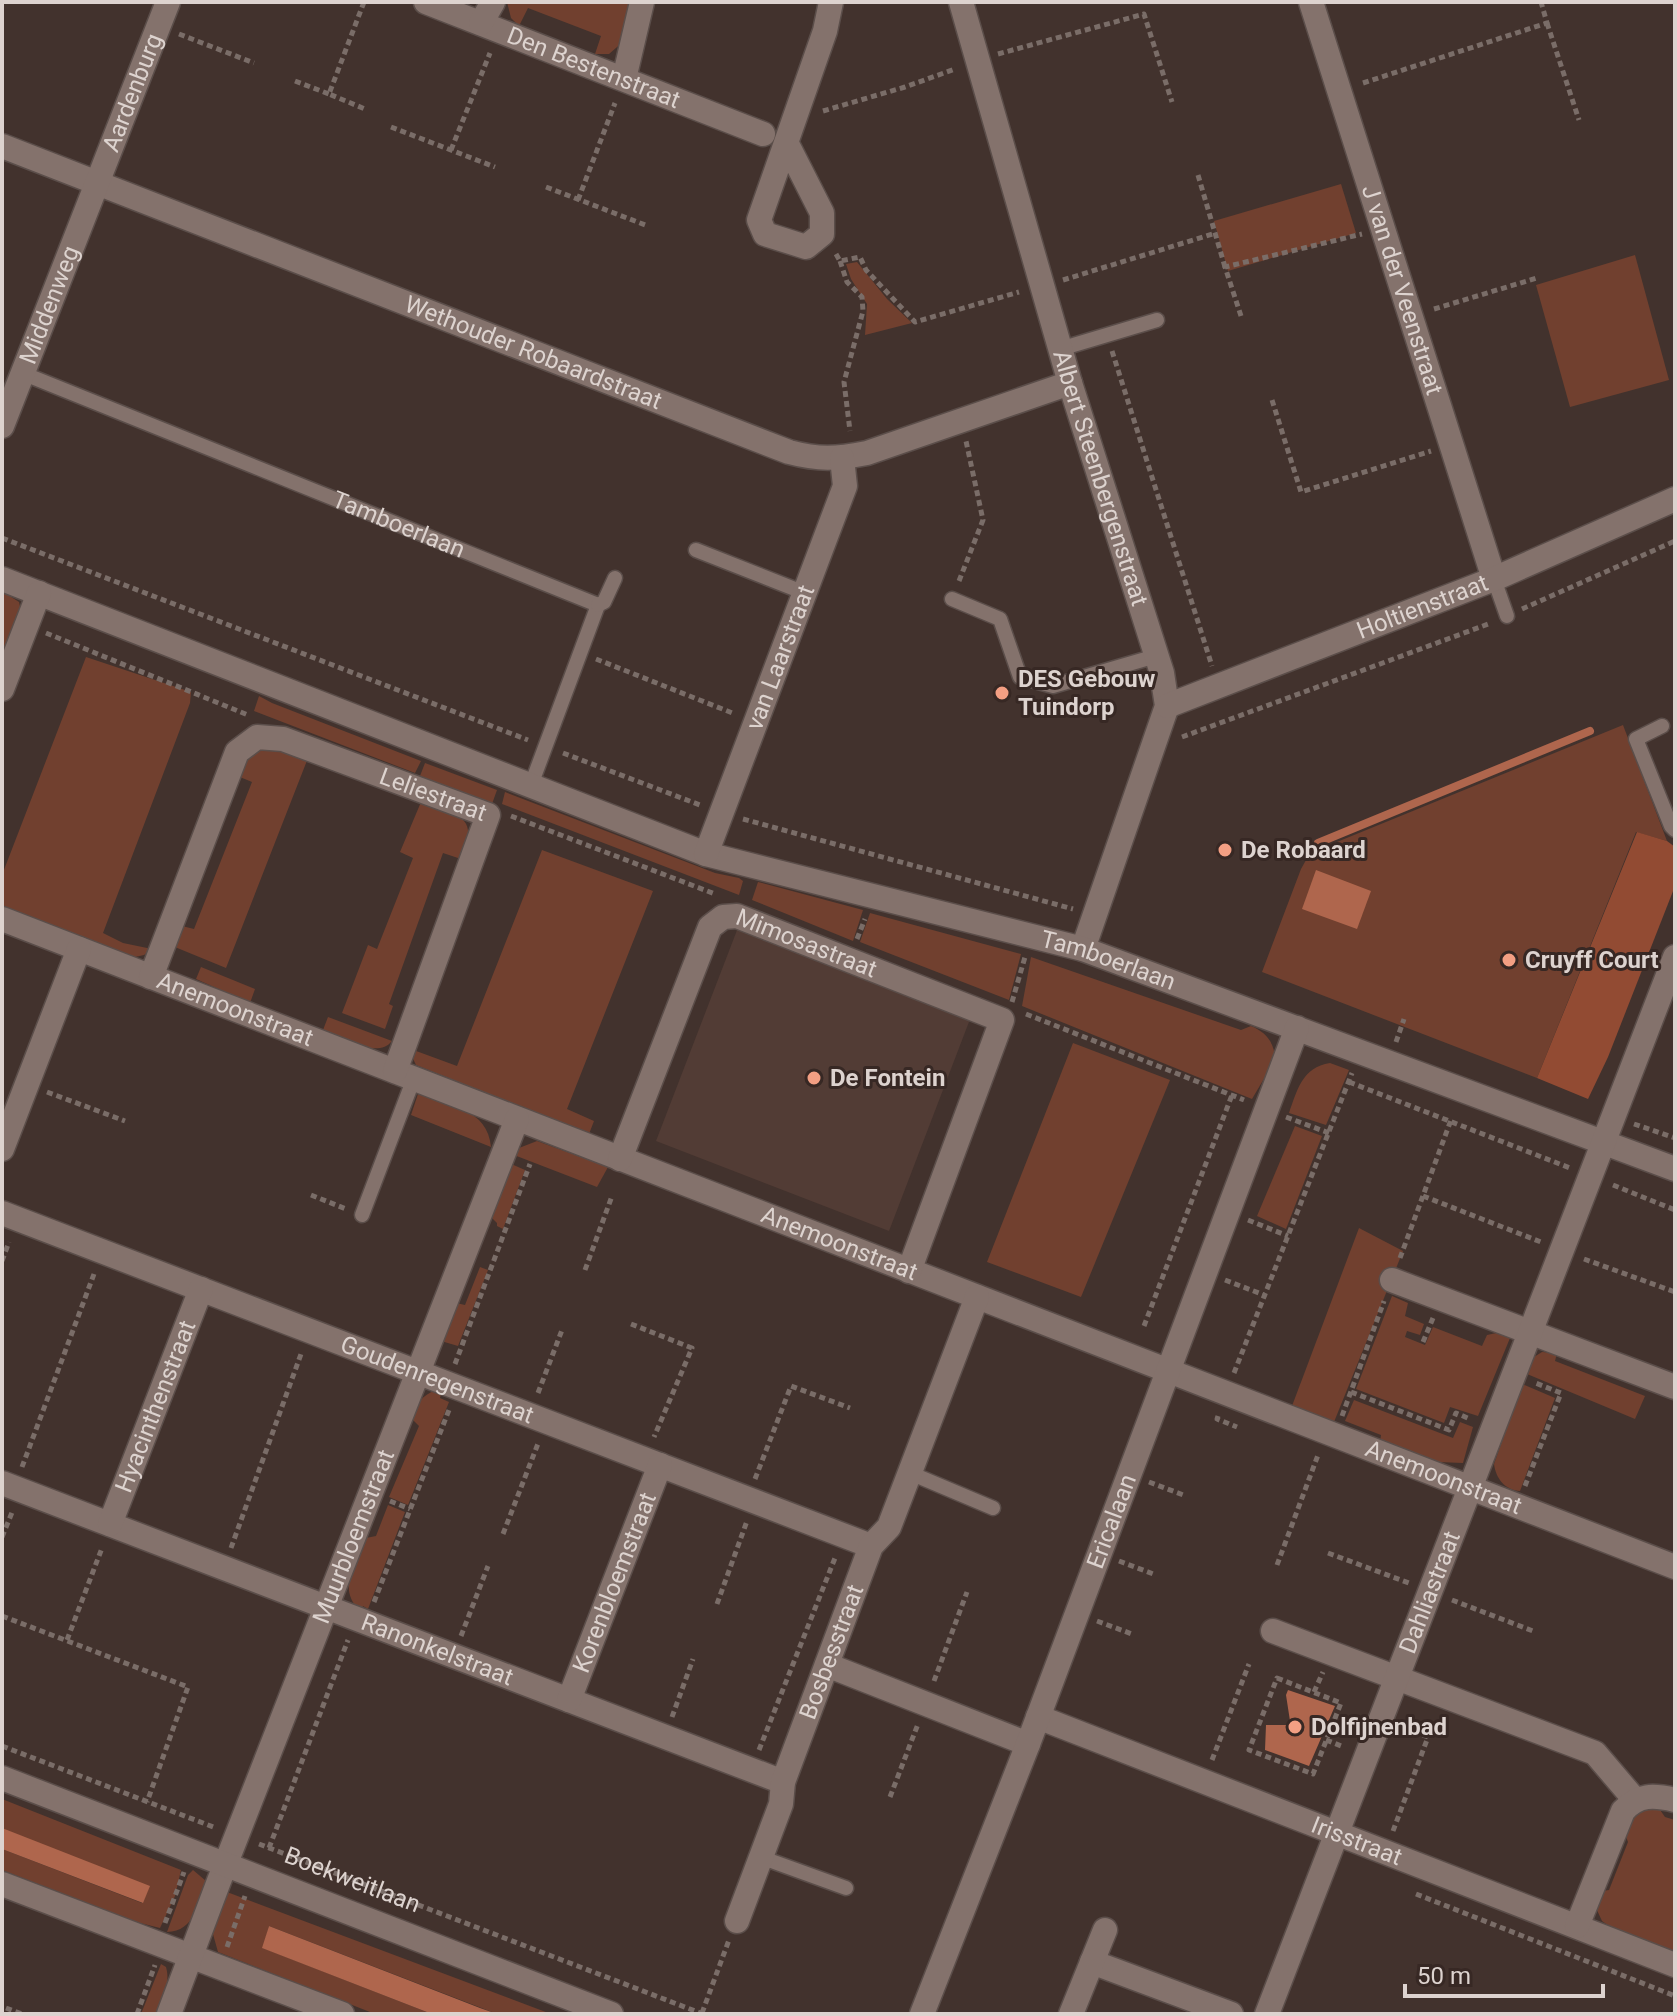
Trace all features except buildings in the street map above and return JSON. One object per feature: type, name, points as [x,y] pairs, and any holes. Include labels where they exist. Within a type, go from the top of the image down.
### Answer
[{"type":"street","name":"Aardenburg","points":[[97,182],[168,2]]},
{"type":"street","name":"Den Bestenstraat","points":[[426,2],[491,18],[624,79],[763,134]]},
{"type":"street","points":[[624,79],[642,2]]},
{"type":"street","points":[[787,144],[822,213],[822,234],[806,247],[765,234],[759,220],[825,31],[831,2]]},
{"type":"street","name":"Albert Steenbergenstraat","points":[[961,2],[1070,383],[1156,656],[1167,706]]},
{"type":"street","name":"J van der Veenstraat","points":[[1311,2],[1494,579]]},
{"type":"street","name":"Wethouder Robaardstraat","points":[[2,146],[789,452],[816,459],[848,457],[1070,383]]},
{"type":"street","name":"Middenweg","points":[[2,426],[97,182]]},
{"type":"street","name":"van Laarstraat","points":[[706,854],[845,486],[848,457]]},
{"type":"street","name":"Holtienstraat","points":[[1167,706],[1494,579],[1675,499]]},
{"type":"street","name":"Tamboerlaan","points":[[2,579],[706,854],[1083,949],[1675,1169]]},
{"type":"street","points":[[2,689],[39,593]]},
{"type":"street","points":[[1083,949],[1167,706]]},
{"type":"street","points":[[151,977],[237,752],[257,737]]},
{"type":"street","name":"Leliestraat","points":[[257,737],[283,739],[488,815],[404,1075]]},
{"type":"street","name":"Mimosastraat","points":[[620,1159],[710,927],[723,917],[737,916],[1006,1014]]},
{"type":"street","name":"Anemoonstraat","points":[[2,919],[1675,1567]]},
{"type":"street","points":[[2,1149],[79,949]]},
{"type":"street","name":"Dahliastraat","points":[[1267,2014],[1675,957]]},
{"type":"street","points":[[909,1271],[1006,1014]]},
{"type":"street","name":"Ericalaan","points":[[922,2014],[1028,1744],[1297,1028]]},
{"type":"street","name":"Muurbloemstraat","points":[[169,2014],[236,1835],[517,1119]]},
{"type":"street","name":"Goudenregenstraat","points":[[2,1213],[871,1546]]},
{"type":"street","points":[[1392,1280],[1675,1387]]},
{"type":"street","name":"Hyacinthenstraat","points":[[110,1524],[201,1289]]},
{"type":"street","name":"Bosbesstraat","points":[[737,1921],[781,1804],[783,1782],[871,1546],[889,1527],[977,1297]]},
{"type":"street","name":"Korenbloemstraat","points":[[569,1700],[652,1462]]},
{"type":"street","name":"Ranonkelstraat","points":[[8,1485],[783,1782]]},
{"type":"street","name":"Dahliastraat","points":[[1273,1631],[1397,1678]]},
{"type":"street","points":[[827,1665],[1028,1744]]},
{"type":"street","points":[[1397,1678],[1595,1753],[1635,1800]]},
{"type":"street","name":"Irisstraat","points":[[1038,1717],[1675,1965]]},
{"type":"street","name":"Boekweitlaan","points":[[2,1778],[611,2014]]},
{"type":"street","points":[[1577,1926],[1618,1819],[1635,1800],[1654,1796],[1675,1800]]},
{"type":"street","points":[[2,1884],[342,2014]]},
{"type":"street","points":[[1071,2014],[1105,1930]]},
{"type":"street","points":[[1092,1962],[1231,2014]]},
{"type":"lane","points":[[1060,349],[1157,320]]},
{"type":"lane","name":"Tamboerlaan","points":[[22,373],[598,605]]},
{"type":"lane","points":[[696,550],[805,593]]},
{"type":"lane","points":[[531,785],[598,605],[604,602],[615,578]]},
{"type":"lane","points":[[1494,579],[1507,616]]},
{"type":"lane","points":[[952,599],[1000,619],[1020,677],[1053,686],[1156,656]]},
{"type":"lane","points":[[1662,726],[1636,739],[1675,830]]},
{"type":"lane","points":[[362,1215],[404,1075]]},
{"type":"lane","points":[[910,1473],[993,1508]]},
{"type":"lane","points":[[763,1858],[846,1888]]},
{"type":"path","points":[[329,94],[364,2]]},
{"type":"path","points":[[1541,2],[1579,120]]},
{"type":"path","points":[[451,150],[491,18]]},
{"type":"path","points":[[1339,91],[1547,23]]},
{"type":"path","points":[[159,27],[254,63]]},
{"type":"path","points":[[578,200],[624,79]]},
{"type":"path","points":[[295,81],[365,109]]},
{"type":"path","points":[[391,127],[495,167]]},
{"type":"path","points":[[1198,175],[1241,316]]},
{"type":"path","points":[[546,187],[648,226]]},
{"type":"path","points":[[1225,267],[1383,229]]},
{"type":"path","points":[[840,261],[860,257],[866,270],[915,322],[1216,233]]},
{"type":"path","points":[[822,234],[840,261],[847,282],[862,297],[863,311],[857,340],[844,382],[848,457]]},
{"type":"path","points":[[1410,316],[1537,278]]},
{"type":"path","points":[[1107,335],[1219,686]]},
{"type":"path","points":[[1272,400],[1301,492],[1451,445]]},
{"type":"path","points":[[952,599],[983,520],[961,421]]},
{"type":"path","points":[[1152,748],[1507,616],[1675,541]]},
{"type":"path","points":[[580,653],[756,722]]},
{"type":"path","points":[[257,737],[248,715],[263,679]]},
{"type":"path","points":[[510,816],[728,898]]},
{"type":"path","points":[[850,959],[873,895]]},
{"type":"path","points":[[1031,935],[1006,1014],[1329,1133]]},
{"type":"path","points":[[1217,1419],[1361,1052]]},
{"type":"path","points":[[1349,1082],[1675,1210]]},
{"type":"path","points":[[27,1085],[125,1121]]},
{"type":"path","points":[[1144,1326],[1232,1095]]},
{"type":"path","points":[[448,1384],[530,1164]]},
{"type":"path","points":[[311,1195],[362,1215]]},
{"type":"path","points":[[585,1270],[612,1196]]},
{"type":"path","points":[[1228,1212],[1288,1236]]},
{"type":"path","points":[[8,1485],[102,1251]]},
{"type":"path","points":[[1206,1272],[1265,1295]]},
{"type":"path","points":[[631,1324],[692,1348],[652,1462]]},
{"type":"path","points":[[503,1534],[562,1330]]},
{"type":"path","points":[[224,1568],[310,1331]]},
{"type":"path","points":[[1514,1374],[1561,1393],[1517,1505]]},
{"type":"path","points":[[717,1604],[791,1386],[850,1408]]},
{"type":"path","points":[[1351,1392],[1449,1430],[1456,1413],[1493,1427]]},
{"type":"path","points":[[1277,1565],[1327,1432]]},
{"type":"path","points":[[1129,1475],[1186,1496]]},
{"type":"path","points":[[67,1640],[110,1524]]},
{"type":"path","name":"Bosbesstraat","points":[[752,1770],[844,1536]]},
{"type":"path","points":[[1100,1554],[1156,1575]]},
{"type":"path","points":[[454,1656],[488,1566]]},
{"type":"path","points":[[1077,1613],[1132,1634]]},
{"type":"path","points":[[2,1616],[188,1687],[147,1802]]},
{"type":"path","points":[[665,1737],[693,1659]]},
{"type":"path","points":[[1203,1782],[1249,1664]]},
{"type":"path","points":[[1277,1678],[1341,1703],[1326,1740],[1313,1774],[1249,1750],[1277,1678]]},
{"type":"path","points":[[1381,1719],[1428,1737],[1385,1852]]},
{"type":"path","name":"Boekweitlaan","points":[[2,1746],[702,2014]]},
{"type":"path","points":[[137,2014],[185,1868]]},
{"type":"path","points":[[220,1967],[247,1891]]},
{"type":"path","points":[[702,2014],[737,1921]]},
{"type":"path","points":[[6,2008],[22,2014]]},
{"type":"shaded area","points":[[507,2],[635,2],[624,41],[609,54],[595,54],[601,36],[528,8],[519,26],[511,18]]},
{"type":"shaded area","points":[[1341,184],[1356,233],[1228,271],[1214,221]]},
{"type":"shaded area","points":[[1635,255],[1669,380],[1570,407],[1536,285]]},
{"type":"shaded area","points":[[857,262],[887,299],[912,323],[865,335],[867,304],[851,279],[846,264]]},
{"type":"shaded area","points":[[2,591],[19,602],[22,615],[2,660]]},
{"type":"shaded area","points":[[86,657],[191,692],[190,703],[103,933],[123,943],[152,949],[135,957],[2,906],[2,875]]},
{"type":"shaded area","points":[[259,696],[421,761],[415,773],[254,711]]},
{"type":"shaded area","points":[[1623,725],[1667,841],[1636,832],[1537,1078],[1262,972],[1310,853]]},
{"type":"shaded area","points":[[269,744],[308,758],[226,968],[170,945],[178,925],[194,929],[252,782],[235,775],[249,752]]},
{"type":"shaded area","points":[[425,763],[497,790],[492,804],[420,776]]},
{"type":"shaded area","points":[[505,792],[715,873],[739,878],[743,881],[739,895],[502,804]]},
{"type":"shaded area","points":[[421,802],[455,814],[467,825],[468,833],[461,859],[443,853],[389,1004],[393,1006],[385,1029],[342,1013],[368,945],[377,949],[413,858],[400,852]]},
{"type":"shaded area","points":[[1637,832],[1667,841],[1675,847],[1675,886],[1608,1057],[1588,1099],[1537,1078]]},
{"type":"shaded area","points":[[542,850],[653,891],[567,1109],[594,1121],[589,1134],[416,1065],[408,1048],[457,1066]]},
{"type":"shaded area","points":[[1316,870],[1371,891],[1357,929],[1302,909]]},
{"type":"shaded area","points":[[758,882],[863,910],[853,941],[752,900]]},
{"type":"shaded area","points":[[870,913],[1021,954],[1009,1000],[860,942]]},
{"type":"shaded area","name":"De Fontein","points":[[739,925],[972,1014],[889,1231],[656,1141]]},
{"type":"shaded area","points":[[1031,957],[1241,1030],[1251,1026],[1269,1039],[1275,1060],[1252,1099],[1022,1006]]},
{"type":"shaded area","points":[[201,967],[255,989],[250,1003],[196,979]]},
{"type":"shaded area","points":[[328,1017],[392,1041],[377,1048],[349,1042],[323,1030]]},
{"type":"shaded area","points":[[1073,1043],[1170,1080],[1081,1297],[987,1262]]},
{"type":"shaded area","points":[[1330,1063],[1349,1070],[1326,1125],[1289,1113],[1302,1081],[1313,1069]]},
{"type":"shaded area","points":[[418,1094],[475,1116],[483,1124],[491,1147],[411,1115]]},
{"type":"shaded area","points":[[1295,1126],[1322,1136],[1286,1229],[1257,1216]]},
{"type":"shaded area","points":[[537,1141],[608,1167],[597,1187],[514,1155],[519,1148]]},
{"type":"shaded area","points":[[509,1163],[525,1170],[503,1229],[490,1216]]},
{"type":"shaded area","points":[[1359,1228],[1403,1251],[1334,1422],[1292,1406]]},
{"type":"shaded area","points":[[480,1267],[488,1270],[458,1346],[441,1341],[456,1303],[465,1305]]},
{"type":"shaded area","points":[[1392,1296],[1408,1303],[1405,1316],[1424,1324],[1420,1335],[1407,1331],[1405,1337],[1425,1345],[1433,1327],[1482,1346],[1487,1335],[1501,1332],[1510,1338],[1478,1416],[1450,1407],[1444,1423],[1356,1389]]},
{"type":"shaded area","points":[[1542,1352],[1557,1353],[1555,1361],[1645,1396],[1635,1419],[1527,1374],[1534,1357]]},
{"type":"shaded area","points":[[1522,1384],[1555,1398],[1520,1491],[1502,1483],[1494,1464]]},
{"type":"shaded area","points":[[436,1390],[442,1390],[440,1398],[449,1402],[408,1505],[389,1497],[419,1426],[411,1418],[413,1413],[420,1401]]},
{"type":"shaded area","points":[[1354,1400],[1453,1438],[1460,1422],[1473,1427],[1463,1463],[1438,1462],[1380,1442],[1381,1435],[1345,1421]]},
{"type":"shaded area","points":[[388,1505],[405,1512],[368,1609],[363,1606],[361,1612],[350,1594],[350,1576],[366,1538],[376,1536]]},
{"type":"shaded area","name":"Dolfijnenbad","points":[[1288,1690],[1335,1706],[1309,1766],[1265,1750],[1266,1725],[1287,1725],[1290,1721]]},
{"type":"shaded area","points":[[2,1799],[181,1870],[175,1896],[160,1928],[136,1922],[2,1870],[2,1849],[142,1903],[149,1887],[2,1829]]},
{"type":"shaded area","points":[[1658,1807],[1665,1817],[1675,1820],[1675,1952],[1609,1926],[1602,1921],[1596,1908],[1603,1891],[1609,1890],[1628,1842],[1624,1831],[1626,1825],[1637,1814]]},
{"type":"shaded area","points":[[2,1828],[150,1886],[143,1903],[2,1849]]},
{"type":"shaded area","points":[[193,1870],[206,1881],[198,1907],[184,1927],[167,1932],[188,1875]]},
{"type":"shaded area","points":[[227,1892],[551,2014],[497,2014],[269,1926],[263,1948],[432,2014],[375,2014],[218,1952],[211,1927]]},
{"type":"shaded area","points":[[269,1926],[497,2014],[432,2014],[262,1948]]},
{"type":"shaded area","points":[[161,1964],[166,1967],[167,1973],[163,1997],[156,2014],[141,2014]]},
{"type":"waterway","points":[[1318,843],[1590,731]]},
{"type":"place","name":"DES Gebouw Tuindorp","points":[[1002,693]]},
{"type":"place","name":"De Robaard","points":[[1225,850]]},
{"type":"place","name":"Cruyff Court","points":[[1509,960]]},
{"type":"place","name":"De Fontein","points":[[814,1078]]},
{"type":"place","name":"Dolfijnenbad","points":[[1295,1727]]}]
